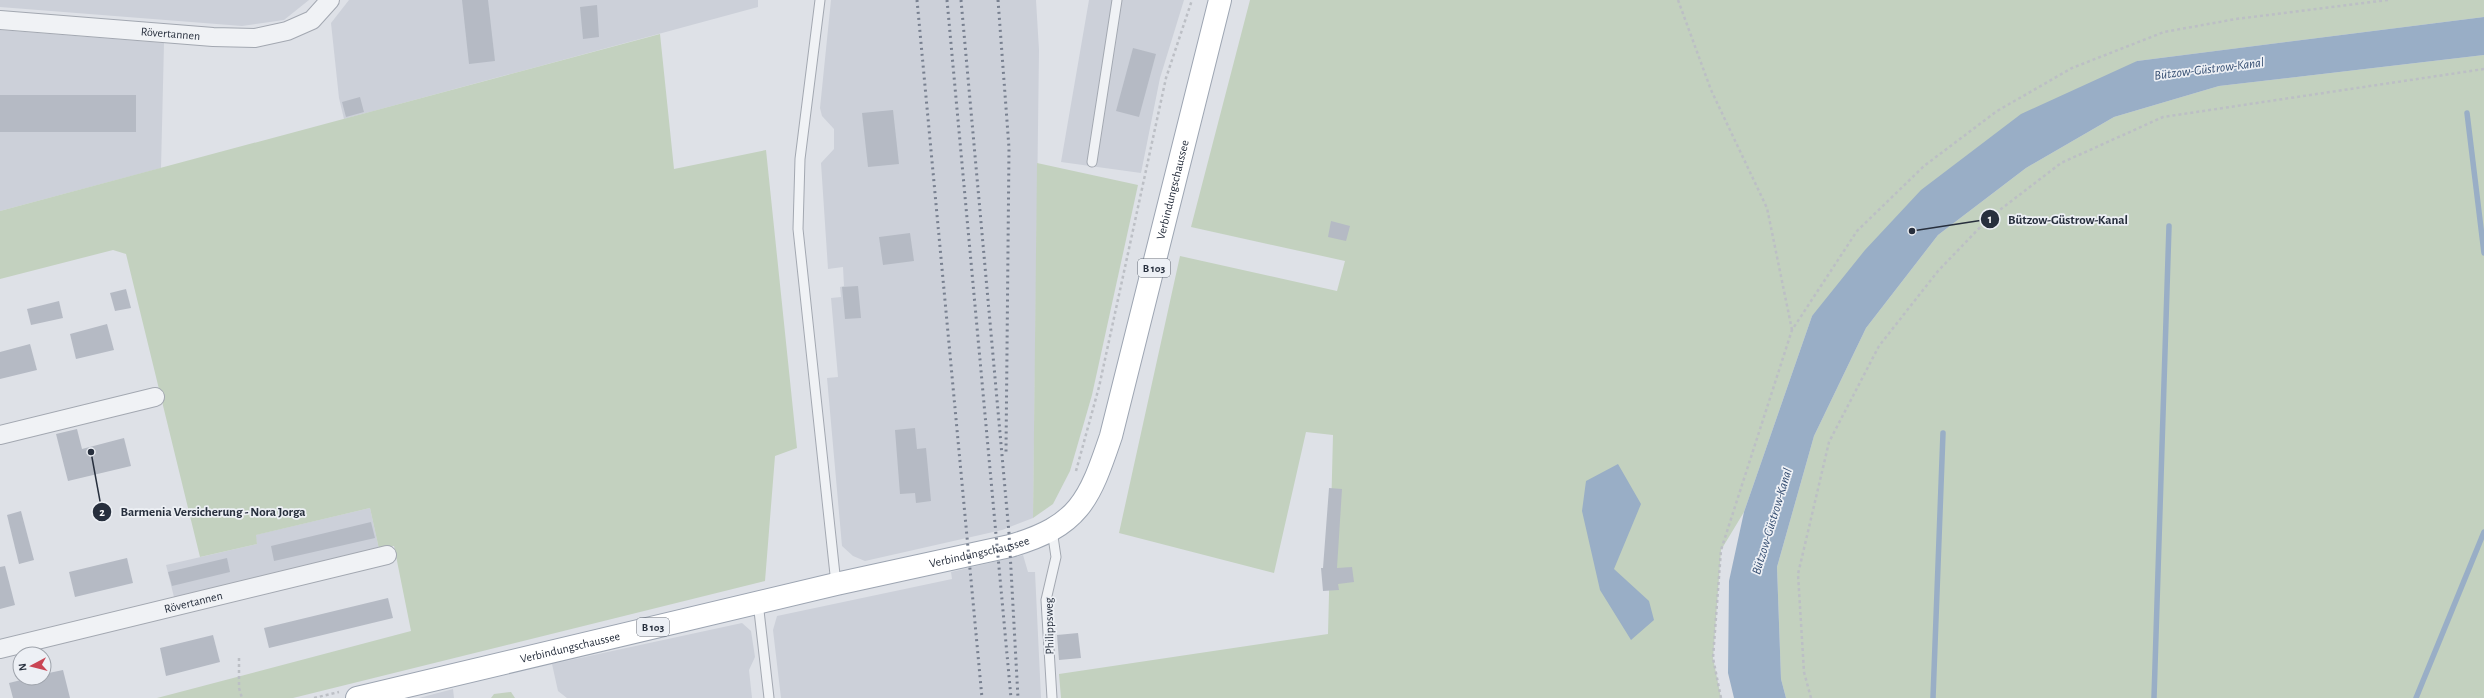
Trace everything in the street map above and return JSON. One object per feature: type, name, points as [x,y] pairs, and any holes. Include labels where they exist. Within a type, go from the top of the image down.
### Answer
[{"type":"main road","name":"Verbindungschaussee","points":[[357,698],[758,602],[1010,546],[1062,525],[1076,511],[1089,492],[1100,468],[1111,436],[1220,0]]},
{"type":"street","name":"Rövertannen","points":[[0,20],[213,37],[255,38],[287,31],[312,20],[330,0]]},
{"type":"street","points":[[0,435],[155,397]]},
{"type":"street","name":"Rövertannen","points":[[0,649],[387,555]]},
{"type":"lane","points":[[820,0],[800,159],[798,229],[836,584]]},
{"type":"lane","points":[[1092,162],[1117,0]]},
{"type":"lane","name":"Philippsweg","points":[[1052,530],[1056,557],[1046,600],[1052,698]]},
{"type":"lane","points":[[758,602],[769,698]]},
{"type":"path","points":[[1075,472],[1099,387],[1166,78],[1192,0]]},
{"type":"path","points":[[1678,0],[1711,90],[1767,208],[1792,330]]},
{"type":"path","points":[[1721,698],[1713,658],[1721,550],[1792,330],[1857,231],[1924,166],[1997,111],[2072,68],[2164,32],[2236,19],[2388,0]]},
{"type":"path","points":[[1811,698],[1804,672],[1798,574],[1828,442],[1879,346],[1938,271],[1988,219],[2061,163],[2163,117],[2484,69]]},
{"type":"path","points":[[239,658],[239,688],[242,698]]},
{"type":"shaded area","points":[[0,0],[309,0],[284,20],[242,26],[0,7]]},
{"type":"shaded area","points":[[349,0],[758,0],[758,7],[344,119],[339,98],[331,23]]},
{"type":"shaded area","points":[[831,0],[1036,0],[1039,50],[1033,518],[1002,530],[865,561],[853,556],[842,546],[827,378],[838,377],[831,298],[841,297],[840,287],[844,286],[843,267],[828,269],[821,163],[834,149],[834,129],[822,116],[820,108]]},
{"type":"shaded area","points":[[1089,0],[1184,0],[1160,78],[1141,173],[1061,162]]},
{"type":"shaded area","points":[[0,30],[164,43],[161,168],[0,211]]},
{"type":"shaded area","points":[[370,508],[379,549],[174,597],[166,565],[257,544],[255,535]]},
{"type":"shaded area","points":[[1023,555],[1028,572],[1035,572],[1041,698],[781,698],[773,630],[777,616],[952,579],[951,572]]},
{"type":"shaded area","points":[[742,623],[751,631],[755,657],[749,670],[752,698],[567,698],[558,691],[552,664]]},
{"type":"shaded area","points":[[453,689],[454,698],[419,698]]},
{"type":"green space","points":[[1250,0],[2484,0],[2484,17],[2137,61],[1812,316],[1744,512],[1721,550],[1713,658],[1721,698],[1061,698],[1059,674],[1328,634],[1333,435],[1306,432],[1274,573],[1119,533],[1180,256],[1337,291],[1345,261],[1191,227]]},
{"type":"green space","points":[[660,34],[674,169],[766,150],[797,448],[775,456],[765,581],[293,698],[157,698],[411,631],[394,546],[379,549],[370,508],[256,535],[257,544],[200,557],[126,254],[113,250],[0,279],[0,211]]},
{"type":"green space","points":[[2484,55],[2484,698],[1786,698],[1781,679],[1777,567],[1814,436],[1866,328],[1938,235],[2026,168],[2114,117],[2219,86]]},
{"type":"green space","points":[[1037,163],[1138,185],[1092,395],[1070,471],[1053,504],[1033,518]]},
{"type":"green space","points":[[511,692],[515,698],[491,698],[494,694]]},
{"type":"water","points":[[2484,17],[2484,55],[2219,86],[2114,117],[2026,168],[1938,235],[1866,328],[1814,436],[1777,567],[1781,679],[1786,698],[1734,698],[1728,673],[1729,581],[1744,512],[1812,316],[1865,250],[1921,190],[2021,114],[2137,61]]},
{"type":"water","points":[[1618,464],[1641,504],[1614,569],[1649,601],[1654,620],[1631,640],[1600,590],[1582,511],[1586,481]]},
{"type":"building","points":[[462,0],[488,0],[495,61],[469,64]]},
{"type":"building","points":[[597,5],[599,37],[583,39],[580,7]]},
{"type":"building","points":[[1133,48],[1156,54],[1139,117],[1116,111]]},
{"type":"building","points":[[0,95],[136,95],[136,132],[0,132]]},
{"type":"building","points":[[360,97],[364,112],[346,117],[342,102]]},
{"type":"building","points":[[893,110],[899,164],[868,167],[862,113]]},
{"type":"building","points":[[1331,221],[1350,226],[1346,241],[1328,237]]},
{"type":"building","points":[[910,233],[914,261],[883,265],[879,237]]},
{"type":"building","points":[[858,286],[861,318],[845,319],[842,287]]},
{"type":"building","points":[[126,289],[131,308],[115,311],[110,293]]},
{"type":"building","points":[[59,301],[63,318],[31,325],[27,309]]},
{"type":"building","points":[[107,324],[114,350],[76,359],[70,334]]},
{"type":"building","points":[[30,344],[37,370],[0,379],[0,352]]},
{"type":"building","points":[[915,428],[917,449],[926,448],[931,501],[916,503],[915,493],[900,494],[895,430]]},
{"type":"building","points":[[77,429],[82,449],[124,438],[131,466],[68,481],[56,434]]},
{"type":"building","points":[[1329,488],[1342,489],[1337,568],[1352,567],[1354,582],[1338,584],[1339,590],[1323,591],[1321,568],[1323,568]]},
{"type":"building","points":[[21,511],[34,560],[19,564],[7,515]]},
{"type":"building","points":[[371,522],[375,538],[274,561],[271,546]]},
{"type":"building","points":[[127,558],[133,583],[75,597],[69,572]]},
{"type":"building","points":[[227,558],[230,572],[172,586],[168,572]]},
{"type":"building","points":[[5,566],[15,605],[0,609],[0,567]]},
{"type":"building","points":[[388,598],[393,618],[269,648],[264,628]]},
{"type":"building","points":[[1078,633],[1081,658],[1059,660],[1057,635]]},
{"type":"building","points":[[213,635],[220,662],[166,676],[160,648]]},
{"type":"building","points":[[63,670],[70,698],[13,698],[9,683],[12,682],[12,686],[52,686],[52,672]]},
{"type":"waterway","points":[[2467,113],[2484,253]]},
{"type":"waterway","points":[[2154,698],[2169,226]]},
{"type":"waterway","points":[[1933,698],[1943,433]]},
{"type":"waterway","points":[[2416,698],[2484,532]]},
{"type":"railway","points":[[917,0],[982,698]]},
{"type":"railway","points":[[947,0],[1011,698]]},
{"type":"railway","points":[[961,0],[1009,533],[1018,698]]},
{"type":"railway","points":[[998,0],[1009,148],[1006,452]]},
{"type":"place","name":"Bützow-Güstrow-Kanal","points":[[1912,231]]},
{"type":"place","name":"Barmenia Versicherung - Nora Jorga","points":[[91,452]]}]
